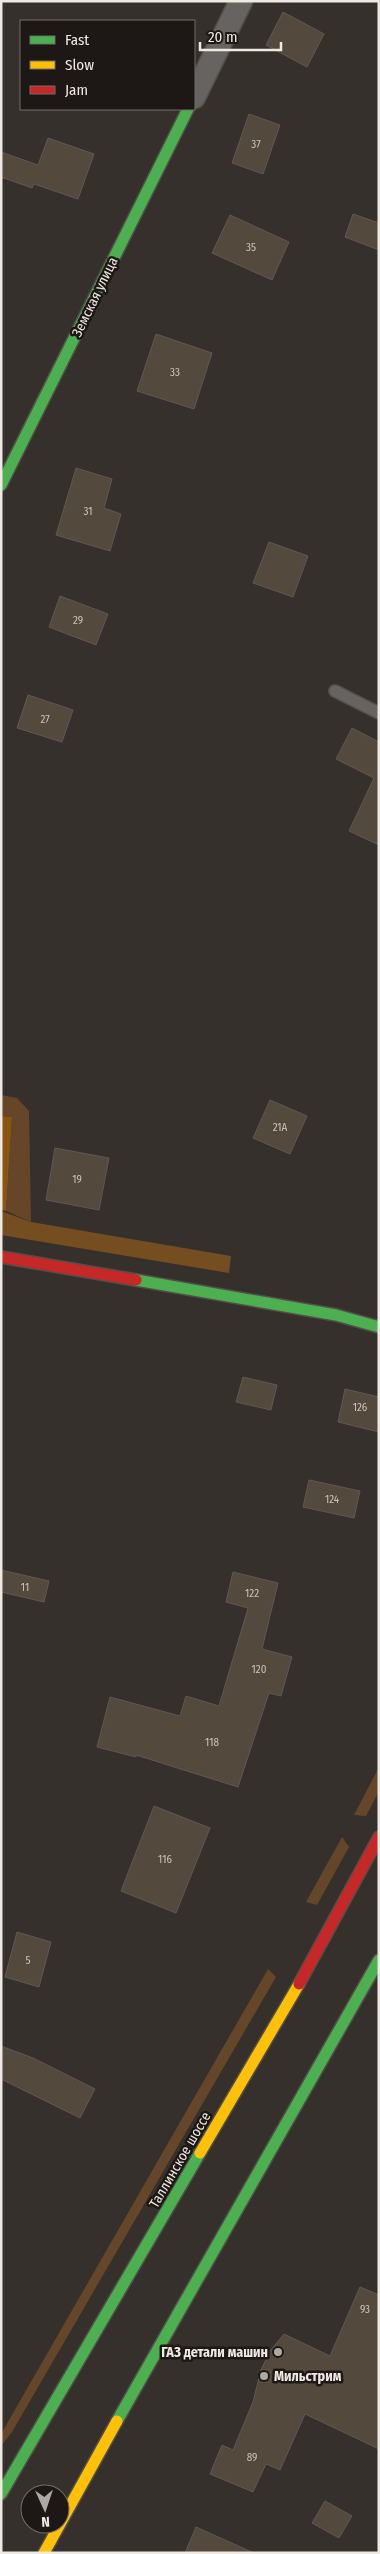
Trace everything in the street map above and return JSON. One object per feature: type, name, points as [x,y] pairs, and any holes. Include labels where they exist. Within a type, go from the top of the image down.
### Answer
[{"type":"main road","name":"Земская улица","points":[[1,485],[188,110]]},
{"type":"main road","points":[[1,1258],[336,1315],[379,1327]]},
{"type":"main road","name":"Таллинское шоссе","points":[[1,2494],[307,1971],[379,1837]]},
{"type":"main road","points":[[44,2553],[152,2357],[379,1960]]},
{"type":"street","points":[[195,95],[241,1]]},
{"type":"lane","points":[[335,691],[379,713]]},
{"type":"shaded area","points":[[1,1095],[17,1098],[29,1111],[31,1222],[6,1211],[12,1117],[1,1116]]},
{"type":"shaded area","points":[[1,1116],[12,1117],[6,1211],[1,1210]]},
{"type":"shaded area","points":[[1,1211],[31,1222],[231,1256],[229,1273],[1,1235]]},
{"type":"shaded area","points":[[379,1767],[379,1791],[366,1816],[354,1815]]},
{"type":"shaded area","points":[[342,1837],[349,1847],[317,1905],[306,1902]]},
{"type":"shaded area","points":[[268,1969],[276,1977],[12,2432],[1,2446],[1,2434]]},
{"type":"building","points":[[283,12],[324,34],[307,67],[266,45]]},
{"type":"building","points":[[249,114],[280,125],[263,174],[232,163]]},
{"type":"building","points":[[48,138],[94,154],[78,199],[34,184],[32,188],[1,177],[1,152],[38,165]]},
{"type":"building","points":[[353,214],[379,223],[379,250],[345,237]]},
{"type":"building","points":[[230,215],[289,242],[272,280],[212,253]]},
{"type":"building","points":[[156,334],[212,353],[194,409],[137,391]]},
{"type":"building","points":[[76,468],[112,479],[104,508],[121,514],[110,551],[56,535]]},
{"type":"building","points":[[269,542],[308,556],[293,597],[253,583]]},
{"type":"building","points":[[60,596],[108,614],[96,645],[49,627]]},
{"type":"building","points":[[28,695],[73,710],[62,742],[17,728]]},
{"type":"building","points":[[352,728],[379,742],[379,845],[349,831],[374,778],[336,759]]},
{"type":"building","points":[[270,1100],[307,1116],[290,1154],[253,1138]]},
{"type":"building","points":[[55,1148],[109,1158],[99,1210],[46,1200]]},
{"type":"building","points":[[243,1377],[277,1385],[271,1410],[236,1402]]},
{"type":"building","points":[[345,1389],[379,1397],[379,1432],[338,1422]]},
{"type":"building","points":[[309,1480],[360,1491],[354,1518],[303,1507]]},
{"type":"building","points":[[1,1570],[49,1581],[44,1602],[1,1592]]},
{"type":"building","points":[[233,1572],[278,1583],[262,1649],[292,1657],[281,1696],[269,1693],[238,1787],[136,1755],[136,1757],[97,1747],[110,1697],[180,1716],[186,1696],[219,1706],[248,1608],[226,1602]]},
{"type":"building","points":[[154,1806],[210,1828],[176,1913],[121,1891]]},
{"type":"building","points":[[17,1932],[51,1942],[39,1987],[5,1977]]},
{"type":"building","points":[[1,2046],[33,2058],[95,2089],[80,2118],[1,2079]]},
{"type":"building","points":[[360,2287],[379,2295],[379,2449],[305,2414],[280,2470],[266,2464],[253,2492],[210,2474],[222,2445],[233,2450],[253,2402],[261,2370],[270,2351],[284,2334],[330,2356]]},
{"type":"building","points":[[325,2501],[352,2516],[339,2538],[312,2523]]},
{"type":"building","points":[[196,2527],[254,2553],[185,2553]]},
{"type":"traffic: fast","points":[[1,485],[188,110]]},
{"type":"traffic: fast","points":[[136,1280],[336,1315],[379,1327]]},
{"type":"traffic: fast","points":[[117,2421],[379,1960]]},
{"type":"traffic: fast","points":[[1,2494],[200,2153]]},
{"type":"traffic: slow","points":[[200,2153],[299,1984]]},
{"type":"traffic: slow","points":[[44,2553],[117,2421]]},
{"type":"traffic: jam","points":[[1,1257],[136,1280]]},
{"type":"traffic: jam","points":[[299,1984],[379,1837]]},
{"type":"place","name":"ГАЗ детали машин","points":[[278,2352]]},
{"type":"place","name":"Мильстрим","points":[[264,2376]]}]
